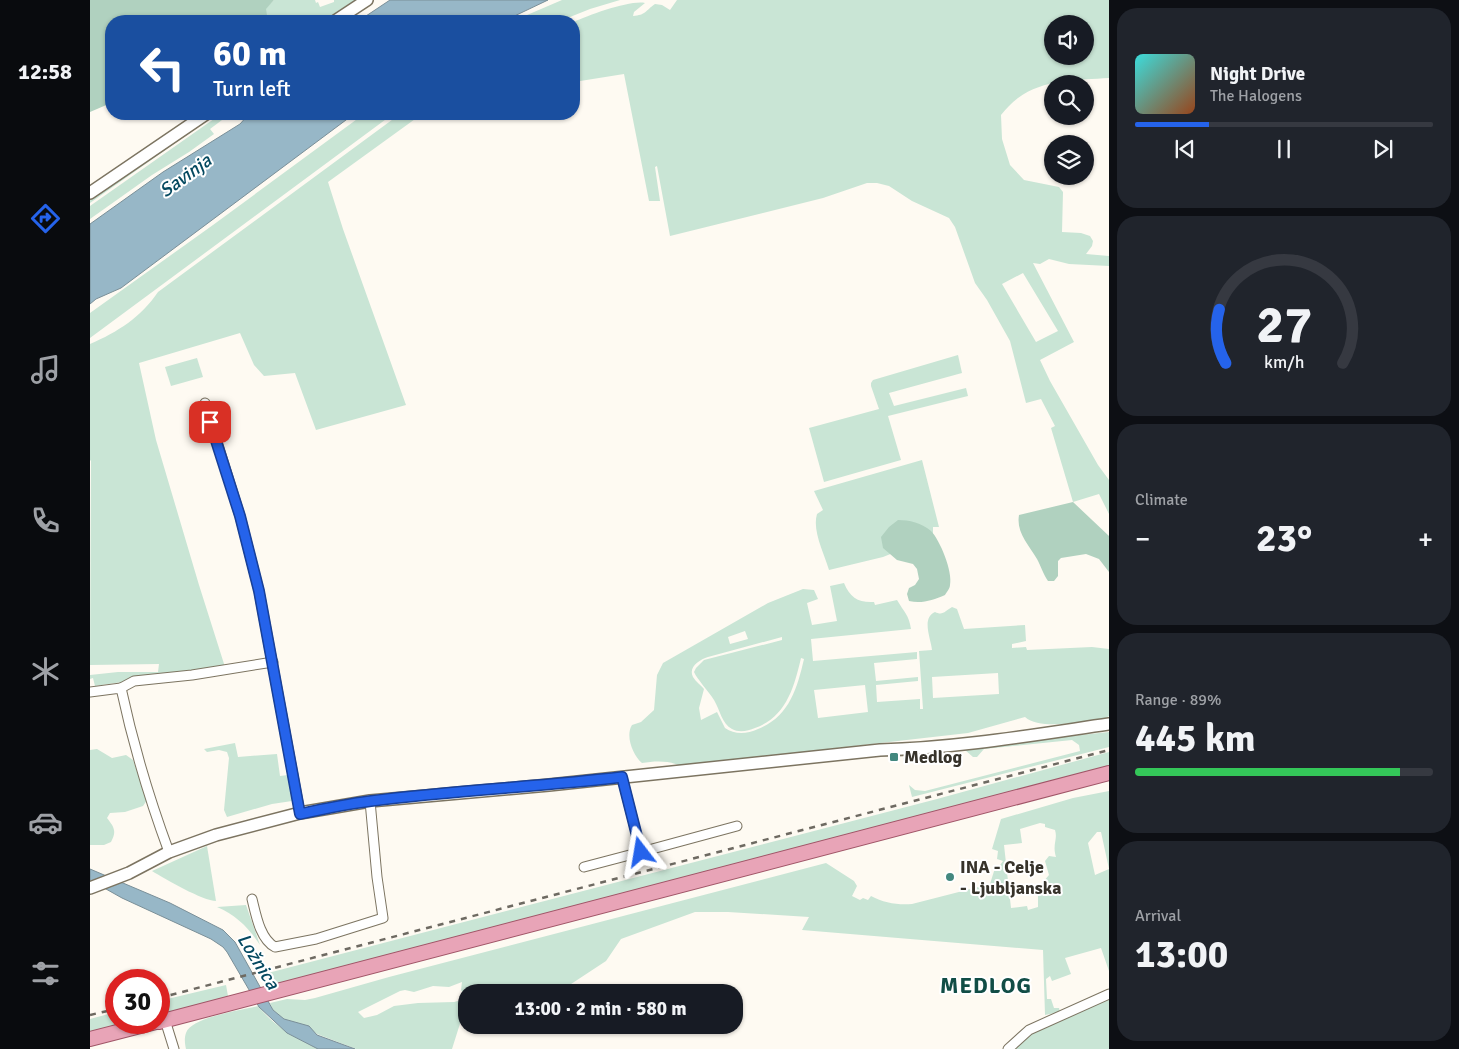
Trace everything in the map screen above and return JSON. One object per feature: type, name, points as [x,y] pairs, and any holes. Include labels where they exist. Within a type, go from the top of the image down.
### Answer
[{"type":"main road","points":[[170,1018],[1109,773]]},
{"type":"main road","points":[[90,1040],[112,1034]]},
{"type":"street","points":[[344,15],[367,0]]},
{"type":"street","points":[[90,193],[197,120]]},
{"type":"street","points":[[205,403],[240,516],[259,591],[300,814]]},
{"type":"street","points":[[90,692],[121,688],[134,681],[208,673],[273,662]]},
{"type":"street","points":[[121,688],[135,751],[169,852]]},
{"type":"street","points":[[90,888],[138,868],[169,852],[216,835],[300,814],[370,801],[880,750],[929,747],[1109,724]]},
{"type":"street","points":[[622,777],[641,852]]},
{"type":"street","points":[[252,899],[264,937],[270,944],[276,947],[316,939],[383,918],[373,849],[370,801]]},
{"type":"street","points":[[584,867],[737,826]]},
{"type":"street","points":[[1008,1049],[1029,1030],[1109,994]]},
{"type":"street","points":[[166,1034],[174,1049]]},
{"type":"green space","points":[[90,0],[274,0],[266,9],[267,15],[105,15],[105,106],[90,112]]},
{"type":"green space","points":[[274,0],[315,0],[320,7],[334,2],[334,0],[363,0],[338,15],[266,15],[265,9]]},
{"type":"green space","points":[[562,0],[620,0],[575,15],[527,15]]},
{"type":"green space","points":[[677,0],[1109,0],[1109,78],[1094,79],[1094,75],[1044,75],[1044,86],[1018,98],[1001,115],[1002,139],[1010,165],[1024,180],[1059,187],[1063,192],[1062,232],[1081,233],[1090,236],[1093,241],[1092,246],[1086,254],[1109,256],[1109,266],[1069,264],[1049,259],[1040,264],[1033,263],[1074,342],[1040,360],[1098,465],[1109,480],[1109,514],[1099,494],[1073,502],[1051,428],[1055,426],[1041,399],[1026,403],[1010,341],[975,283],[955,227],[949,218],[912,201],[889,186],[867,183],[823,198],[670,236],[657,166],[655,167],[660,201],[649,201],[624,74],[580,81],[580,20],[599,12],[638,3],[645,3],[634,12],[633,16],[643,14],[655,4],[662,5],[670,10]],"holes":[[[1023,273],[1058,331],[1036,342],[1002,284]]]},
{"type":"green space","points":[[212,120],[222,120],[210,129],[214,134],[90,219],[90,206]]},
{"type":"green space","points":[[356,120],[385,120],[90,338],[90,313]]},
{"type":"green space","points":[[392,120],[414,120],[328,182],[406,405],[316,430],[295,373],[264,376],[254,365],[240,333],[139,363],[156,440],[225,667],[129,679],[122,682],[95,686],[93,678],[90,679],[90,675],[118,672],[158,672],[159,664],[90,665],[90,344],[128,323],[144,309],[158,292]]},
{"type":"green space","points":[[197,122],[201,125],[90,203],[90,198]]},
{"type":"green space","points":[[958,355],[962,373],[889,393],[894,406],[966,388],[968,396],[888,416],[901,460],[824,482],[809,428],[879,409],[871,386],[873,380]]},
{"type":"green space","points":[[197,358],[203,377],[171,386],[165,367]]},
{"type":"green space","points":[[922,460],[939,527],[933,527],[933,537],[883,557],[829,570],[816,528],[817,514],[823,510],[814,491]]},
{"type":"green space","points":[[1073,502],[1109,536],[1109,572],[1099,559],[1086,554],[1061,558],[1058,561],[1058,576],[1054,581],[1048,581],[1021,532],[1019,515]]},
{"type":"green space","points":[[898,520],[920,524],[935,535],[950,572],[950,586],[945,595],[927,601],[909,601],[907,594],[909,588],[915,585],[919,579],[917,569],[913,564],[897,560],[883,548],[881,537]]},
{"type":"green space","points":[[844,583],[852,596],[864,602],[874,602],[875,605],[897,600],[909,620],[911,629],[811,639],[813,661],[917,652],[917,659],[874,663],[876,681],[918,677],[918,681],[876,685],[877,702],[920,699],[920,709],[923,709],[919,651],[932,650],[928,619],[935,612],[942,613],[952,607],[957,609],[964,629],[1025,625],[1026,641],[1012,644],[1012,648],[1026,647],[1027,650],[1092,647],[1109,649],[1109,716],[1064,724],[1042,723],[1025,717],[968,733],[680,766],[656,761],[642,763],[639,760],[631,745],[630,729],[632,725],[641,722],[654,710],[657,675],[663,663],[768,603],[803,589],[814,590],[818,599],[807,603],[812,625],[837,621],[830,586]],"holes":[[[745,631],[748,639],[730,644],[728,637]],[[782,637],[782,640],[704,660],[694,672],[714,700],[726,724],[732,729],[741,731],[752,729],[774,717],[787,700],[792,690],[801,658],[804,659],[795,691],[784,709],[769,724],[754,731],[741,733],[725,728],[717,712],[701,720],[699,708],[704,689],[693,677],[692,670],[698,662],[708,657]],[[998,673],[999,694],[933,698],[932,677]],[[865,685],[868,712],[818,718],[814,690]]]},
{"type":"green space","points":[[1109,732],[1109,747],[912,797],[909,785],[915,790],[925,791],[1080,751],[1079,745],[1072,740],[984,749],[977,757],[973,757],[965,750],[929,755],[904,763],[903,758],[929,751]]},
{"type":"green space","points":[[235,743],[238,757],[277,754],[280,776],[288,775],[292,801],[272,804],[227,817],[224,810],[229,758],[227,752],[219,750],[207,752],[204,749]]},
{"type":"green space","points":[[97,749],[112,758],[126,755],[133,760],[147,800],[143,806],[125,812],[110,813],[107,818],[114,832],[111,842],[104,845],[90,845],[90,750]]},
{"type":"green space","points":[[1109,752],[1109,766],[1008,793],[279,984],[276,984],[268,973],[937,799]]},
{"type":"green space","points":[[1109,791],[1109,869],[1109,971],[1101,948],[1065,958],[1071,974],[1052,981],[1050,976],[1046,979],[1047,999],[1051,999],[1054,1008],[1059,1008],[1060,1012],[1045,1015],[1043,950],[802,930],[809,917],[728,912],[695,912],[621,939],[606,961],[571,984],[462,984],[462,982],[449,987],[433,986],[414,992],[400,991],[358,1012],[364,1018],[377,1015],[394,1006],[458,1001],[458,1030],[452,1049],[356,1049],[317,1034],[308,1027],[284,1019],[273,1010],[270,1003],[287,999],[305,1000],[315,998],[826,863],[854,881],[857,886],[852,896],[860,900],[863,898],[868,900],[871,896],[891,903],[912,904],[990,884],[995,868],[998,868],[1003,861],[997,859],[998,851],[992,849],[1001,819],[1073,798]],"holes":[[[1040,823],[1045,824],[1045,827],[1055,830],[1056,857],[1049,856],[1045,861],[1049,875],[1038,888],[1038,907],[1028,910],[1027,906],[1011,908],[1004,845],[1022,843],[1020,829]],[[1097,832],[1101,832],[1109,869],[1095,875],[1088,843]]]},
{"type":"green space","points":[[207,846],[216,901],[193,894],[152,871]]},
{"type":"green space","points":[[246,905],[260,945],[242,923],[217,907]]},
{"type":"green space","points":[[226,985],[228,996],[170,1012],[170,998]]},
{"type":"green space","points":[[1109,998],[1109,1049],[1012,1049],[1033,1030]]},
{"type":"green space","points":[[258,1006],[271,1020],[286,1031],[319,1049],[186,1049],[186,1033],[190,1027],[207,1018]]},
{"type":"green space","points":[[105,1015],[105,1029],[90,1033],[90,1019]]},
{"type":"water","points":[[390,0],[548,0],[517,15],[368,15]]},
{"type":"water","name":"Savinja","points":[[244,120],[346,120],[121,288],[96,299],[90,304],[90,224],[163,172]]},
{"type":"water","points":[[90,869],[170,903],[223,930],[235,942],[273,1010],[284,1019],[309,1026],[317,1035],[355,1049],[318,1049],[287,1033],[259,1007],[223,947],[211,939],[122,898],[90,880]]},
{"type":"railway","points":[[170,995],[1109,750]]},
{"type":"railway","points":[[90,1015],[105,1012]]},
{"type":"place","name":"Medlog","points":[[894,757]]},
{"type":"place","name":"INA - Celje - Ljubljanska","points":[[950,877]]},
{"type":"district","name":"MEDLOG","points":[[986,985]]},
{"type":"route","points":[[210,422],[240,516],[259,591],[300,814],[370,801],[622,777],[641,852]]},
{"type":"water label","name":"Ložnica","points":[[259,961]]}]
